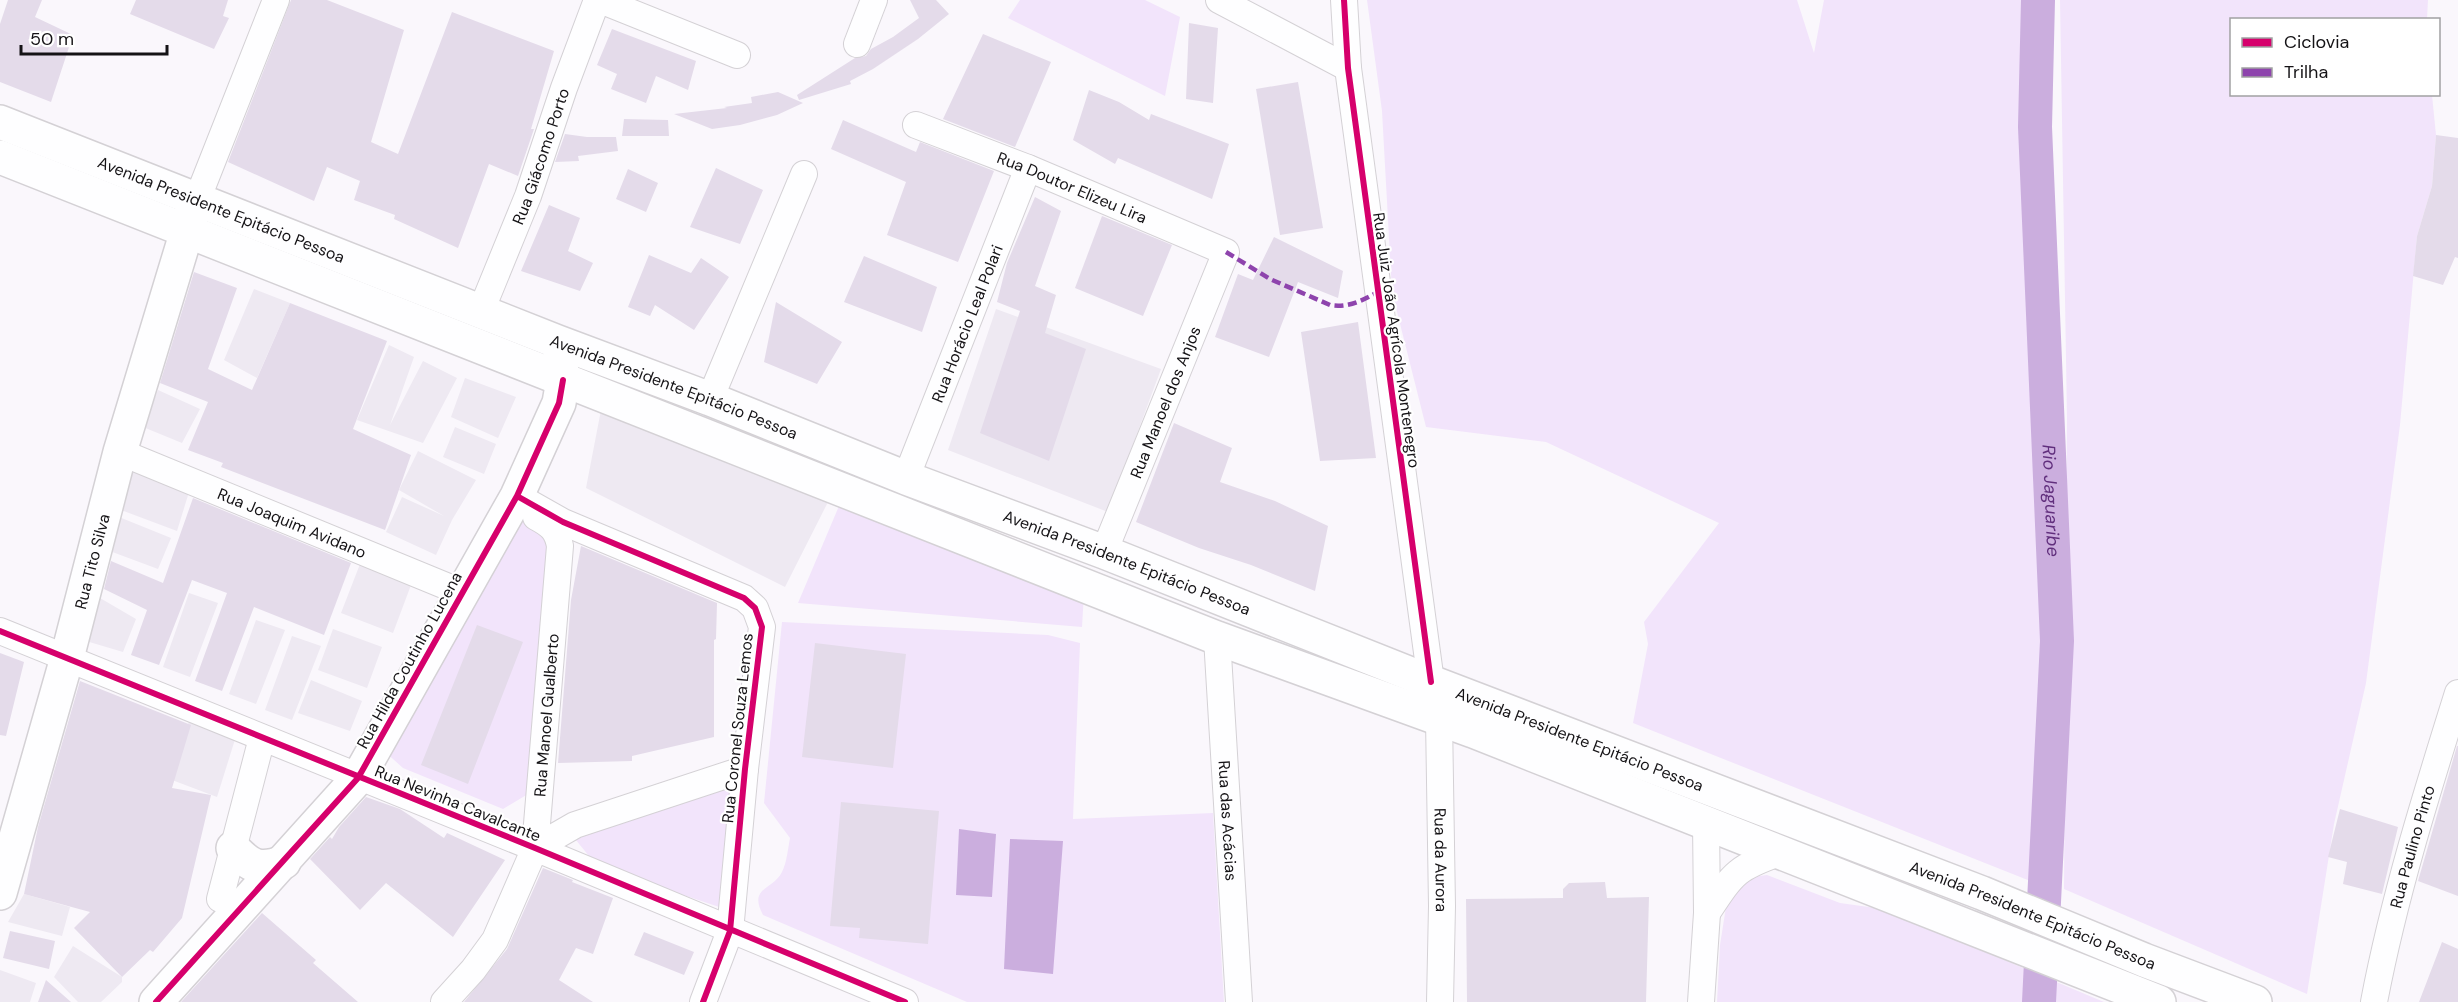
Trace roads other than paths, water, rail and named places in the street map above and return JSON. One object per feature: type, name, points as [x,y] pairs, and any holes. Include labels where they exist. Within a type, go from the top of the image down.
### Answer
[{"type":"main road","name":"Avenida Presidente Epitácio Pessoa","points":[[0,122],[558,342],[710,399],[906,478],[1104,552],[1431,682],[1982,892],[2144,960],[2256,1002]]},
{"type":"main road","name":"Avenida Presidente Epitácio Pessoa","points":[[0,157],[1217,638],[1439,719],[1706,822],[2146,997]]},
{"type":"main road","name":"Rua Tito Silva","points":[[0,893],[67,658],[120,452],[197,200]]},
{"type":"main road","name":"Rua Hilda Coutinho Lucena","points":[[156,1002],[358,778],[512,505],[559,403],[563,380],[558,342]]},
{"type":"main road","points":[[233,848],[257,867],[270,867],[284,862]]},
{"type":"street","points":[[197,200],[276,0]]},
{"type":"street","points":[[599,0],[737,55]]},
{"type":"street","name":"Rua Giácomo Porto","points":[[481,311],[528,196],[564,88],[599,0]]},
{"type":"street","points":[[857,44],[874,0]]},
{"type":"street","points":[[1219,0],[1348,68]]},
{"type":"street","name":"Rua Juiz João Agrícola Montenegro","points":[[1344,0],[1348,68],[1431,682]]},
{"type":"street","name":"Rua Doutor Elizeu Lira","points":[[916,125],[1028,168],[1226,252]]},
{"type":"street","name":"Rua Horácio Leal Polari","points":[[906,478],[1028,168]]},
{"type":"street","points":[[710,399],[804,174]]},
{"type":"street","name":"Rua Manoel dos Anjos","points":[[1104,552],[1226,252]]},
{"type":"street","name":"Rua Joaquim Avidano","points":[[120,452],[463,593]]},
{"type":"street","points":[[512,505],[518,511],[549,525],[558,533],[560,546]]},
{"type":"street","name":"Rua Coronel Souza Lemos","points":[[512,505],[579,528],[730,591],[744,598],[755,608],[762,627],[745,768],[730,931],[703,1002]]},
{"type":"street","points":[[560,546],[571,532],[579,528]]},
{"type":"street","name":"Rua Manoel Gualberto","points":[[444,1002],[473,970],[495,940],[535,848],[560,546]]},
{"type":"street","name":"Rua Nevinha Cavalcante","points":[[0,631],[535,848],[905,1002]]},
{"type":"street","name":"Rua das Acácias","points":[[1217,638],[1239,1002]]},
{"type":"street","name":"Rua Paulino Pinto","points":[[2374,1002],[2384,949],[2420,817],[2458,693]]},
{"type":"street","name":"Rua da Aurora","points":[[1439,719],[1442,906],[1440,1002]]},
{"type":"street","points":[[220,899],[262,738]]},
{"type":"street","points":[[535,848],[575,825],[745,768]]},
{"type":"street","points":[[1701,1002],[1707,913],[1706,822]]},
{"type":"street","points":[[1707,913],[1732,876],[1753,862],[1782,852]]},
{"type":"waterway","name":"Rio Jaguaribe","points":[[2038,0],[2035,127],[2057,641],[2039,1002]]}]
